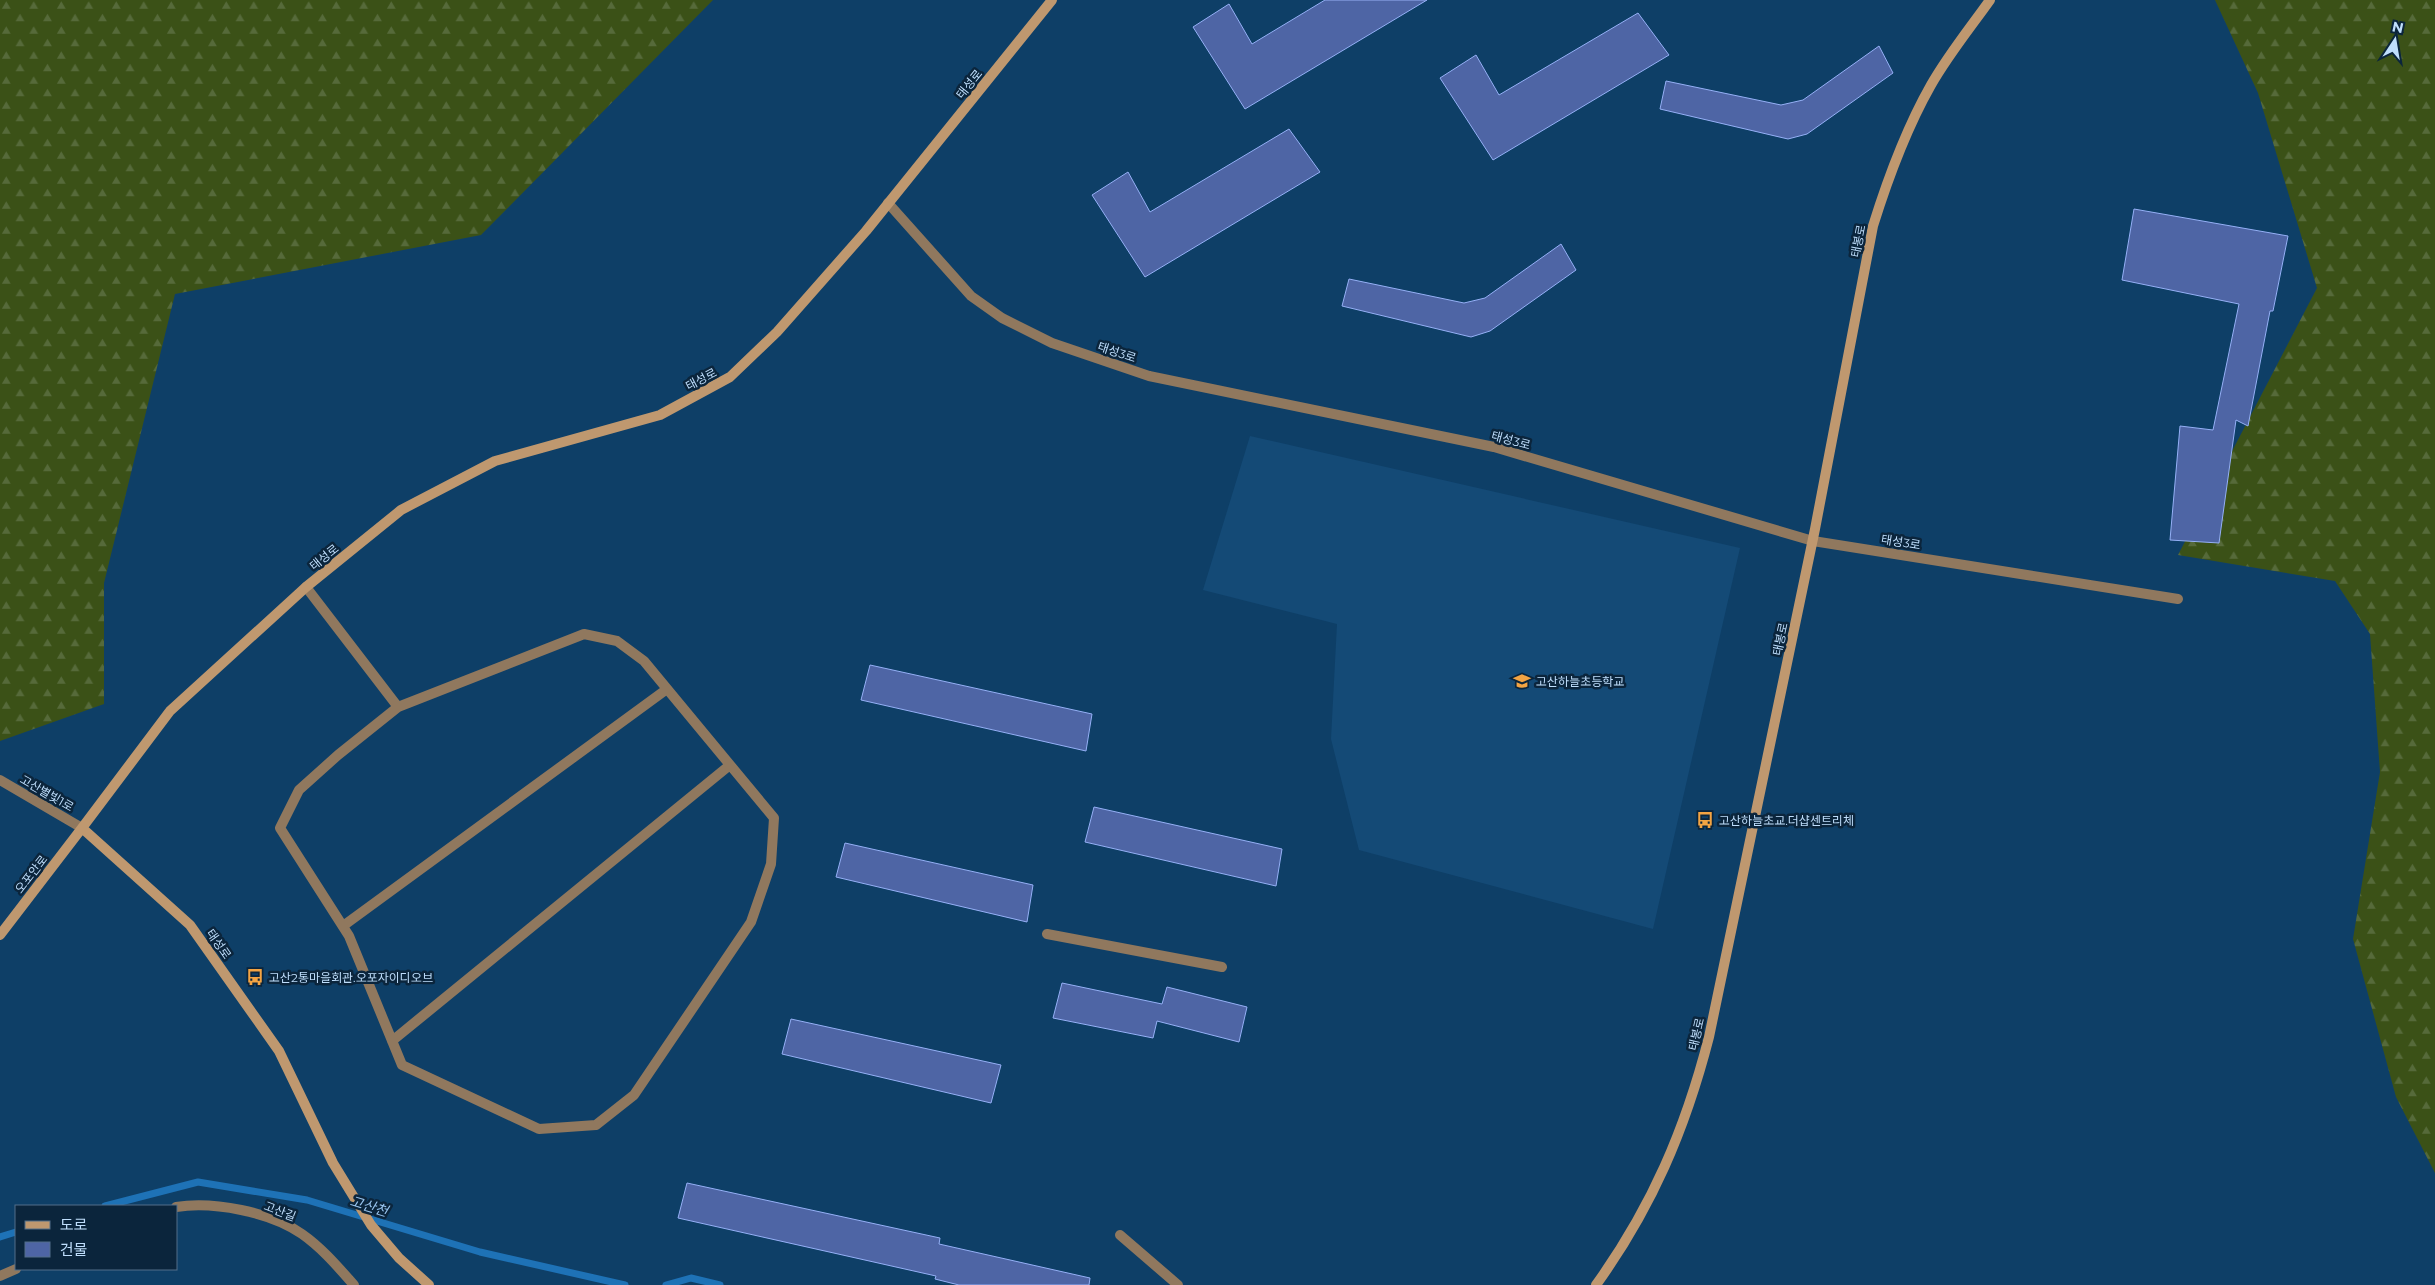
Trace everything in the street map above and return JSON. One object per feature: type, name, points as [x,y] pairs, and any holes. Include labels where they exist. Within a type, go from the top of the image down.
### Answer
[{"type":"street","name":"태성로","points":[[430,1285],[399,1258],[371,1225],[332,1163],[279,1051],[190,925],[82,828],[170,711],[306,587],[401,510],[495,461],[660,415],[730,377],[777,332],[822,282],[1052,0]]},
{"type":"street","name":"태봉로","points":[[1596,1285],[1623,1248],[1649,1202],[1694,1095],[1711,1028],[1813,541],[1873,226],[1884,190],[1931,85],[1990,0]]},
{"type":"street","name":"태성3로","points":[[888,203],[971,296],[1002,318],[1052,344],[1150,376],[1494,448],[1813,541],[2178,599]]},
{"type":"street","points":[[306,587],[398,707]]},
{"type":"street","points":[[584,634],[617,641],[644,661],[667,689],[774,818],[771,864],[751,922],[634,1096],[596,1125],[540,1129],[402,1065],[349,936],[280,828],[299,790],[338,754],[398,707],[584,634]]},
{"type":"street","points":[[342,926],[667,689]]},
{"type":"street","points":[[392,1041],[730,765]]},
{"type":"street","name":"고산별빛1로","points":[[0,780],[82,828]]},
{"type":"street","name":"오포안로","points":[[0,935],[82,828]]},
{"type":"street","points":[[1047,934],[1222,967]]},
{"type":"street","name":"고산길","points":[[178,1207],[194,1204],[216,1206],[275,1221],[301,1233],[326,1255],[354,1285]]},
{"type":"street","points":[[1120,1235],[1178,1285]]},
{"type":"street","points":[[0,1276],[15,1268]]},
{"type":"shaded area","name":"고산하늘초등학교","points":[[1250,436],[1740,548],[1653,929],[1359,850],[1331,739],[1337,624],[1203,590]]},
{"type":"green space","points":[[0,0],[713,0],[481,235],[175,294],[104,583],[104,704],[0,741]]},
{"type":"green space","points":[[2215,0],[2435,0],[2435,1173],[2396,1097],[2353,939],[2380,772],[2370,634],[2335,581],[2178,555],[2317,288],[2258,93]]},
{"type":"building","points":[[1325,0],[1427,0],[1245,109],[1193,27],[1229,4],[1252,44]]},
{"type":"building","points":[[1638,13],[1669,55],[1493,160],[1440,78],[1476,55],[1499,95]]},
{"type":"building","points":[[1879,46],[1893,73],[1807,134],[1788,139],[1660,109],[1666,81],[1781,105],[1803,100]]},
{"type":"building","points":[[1289,129],[1320,172],[1145,277],[1092,195],[1128,172],[1150,212]]},
{"type":"building","points":[[2134,209],[2288,236],[2273,311],[2270,311],[2248,426],[2236,420],[2219,543],[2170,540],[2180,426],[2213,430],[2239,304],[2122,280]]},
{"type":"building","points":[[1561,244],[1576,270],[1490,331],[1471,337],[1342,306],[1349,279],[1464,303],[1485,298]]},
{"type":"building","points":[[870,665],[1092,714],[1086,751],[861,700]]},
{"type":"building","points":[[1094,807],[1282,849],[1276,886],[1085,842]]},
{"type":"building","points":[[845,843],[1033,885],[1027,922],[836,877]]},
{"type":"building","points":[[1062,983],[1162,1004],[1167,987],[1247,1007],[1239,1042],[1157,1021],[1153,1038],[1053,1018]]},
{"type":"building","points":[[791,1019],[1001,1065],[991,1103],[782,1054]]},
{"type":"building","points":[[687,1183],[940,1238],[939,1244],[1090,1278],[1089,1285],[959,1285],[935,1279],[936,1276],[678,1218]]},
{"type":"waterway","name":"고산천","points":[[109,1205],[198,1182],[307,1200],[480,1252],[625,1285]]},
{"type":"waterway","name":"고산천","points":[[0,1237],[15,1232]]},
{"type":"waterway","name":"고산천","points":[[666,1285],[691,1278],[720,1285]]},
{"type":"place","name":"고산하늘초등학교","points":[[1522,681]]},
{"type":"place","name":"고산하늘초교.더샵센트리체","points":[[1705,820]]},
{"type":"place","name":"고산2통마을회관.오포자이디오브","points":[[255,977]]}]
